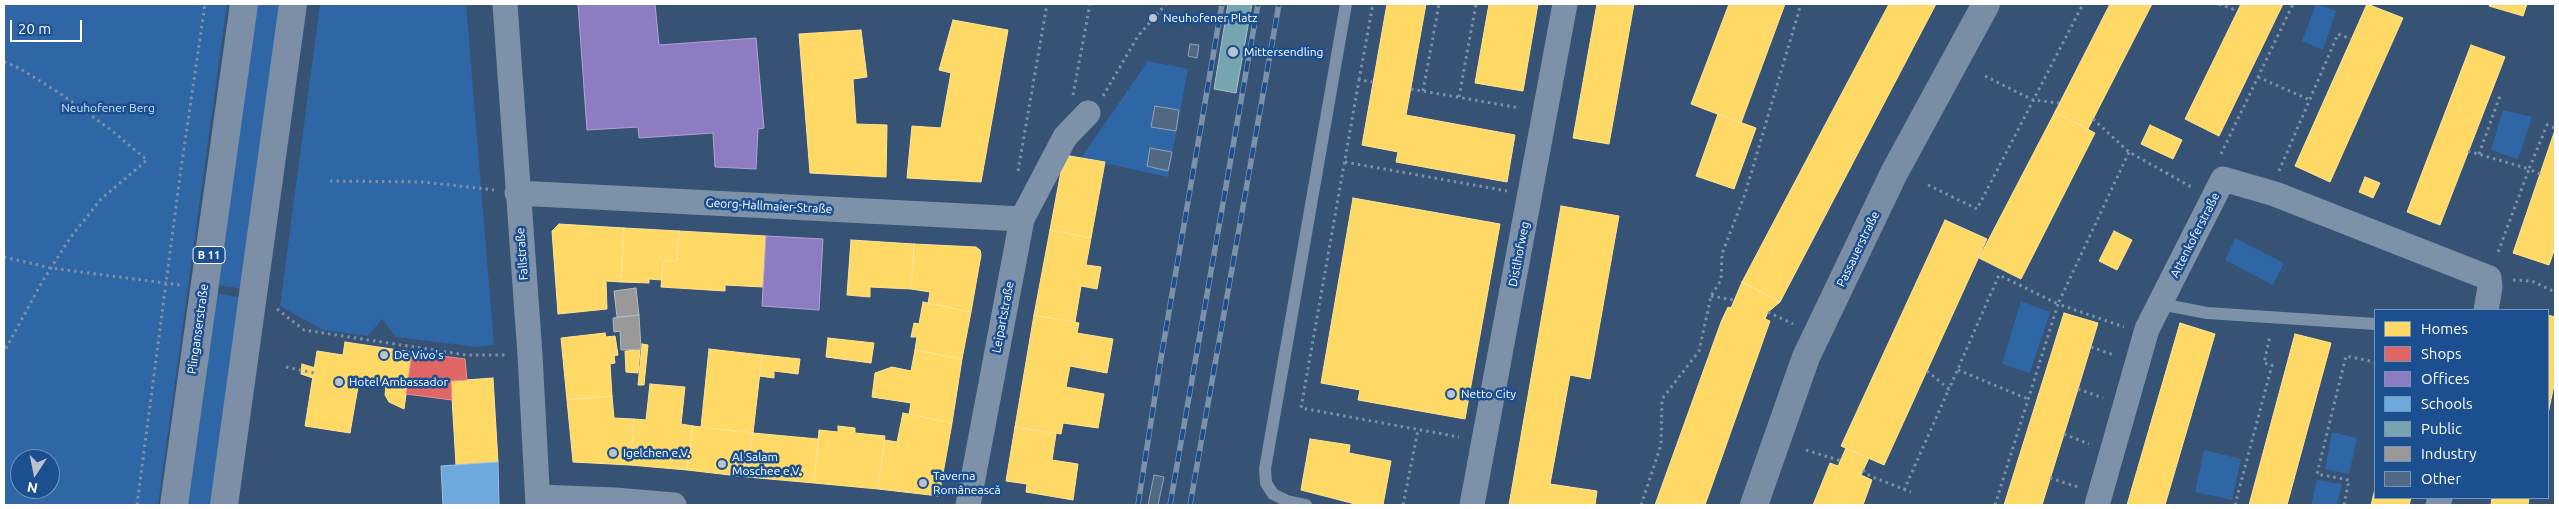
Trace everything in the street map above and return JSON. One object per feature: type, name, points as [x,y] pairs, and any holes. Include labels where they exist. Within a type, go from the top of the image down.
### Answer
[{"type":"main road","name":"Plinganserstraße","points":[[174,505],[244,4]]},
{"type":"main road","points":[[224,505],[293,4]]},
{"type":"street","name":"Fallstraße","points":[[505,4],[530,355],[538,501]]},
{"type":"street","name":"Distlhofweg","points":[[1472,505],[1565,4]]},
{"type":"street","name":"Passauerstraße","points":[[1754,505],[1806,357],[1894,173],[1986,4]]},
{"type":"street","name":"Leipartstraße","points":[[968,505],[1022,218],[1080,106]]},
{"type":"street","name":"Attenkoferstraße","points":[[2097,505],[2145,335],[2218,189],[2270,192],[2440,257],[2489,278]]},
{"type":"street","name":"Georg-Hallmaier-Straße","points":[[517,193],[1022,218]]},
{"type":"street","points":[[2486,309],[2490,287],[2489,278]]},
{"type":"street","points":[[538,501],[616,500],[674,505]]},
{"type":"lane","points":[[1306,505],[1287,501],[1273,494],[1266,483],[1265,470],[1346,4]]},
{"type":"lane","points":[[2160,304],[2207,313],[2374,324]]},
{"type":"path","points":[[137,505],[180,176],[205,4]]},
{"type":"path","points":[[1016,179],[1047,4]]},
{"type":"path","points":[[1090,4],[1080,106],[1102,98],[1138,36],[1166,4]]},
{"type":"path","points":[[1373,4],[1301,408],[1484,442]]},
{"type":"path","points":[[1423,91],[1439,4]]},
{"type":"path","points":[[1459,97],[1476,4]]},
{"type":"path","points":[[1641,505],[1661,445],[1662,399],[1699,351],[1711,296],[1721,280],[1722,254],[1756,161],[1801,4]]},
{"type":"path","points":[[1928,185],[1977,209],[2083,4]]},
{"type":"path","points":[[2220,4],[2233,9],[2235,4]]},
{"type":"path","points":[[2093,119],[2129,152],[2218,189],[2216,165],[2293,4]]},
{"type":"path","points":[[2270,192],[2338,34],[2351,39]]},
{"type":"path","points":[[4,62],[19,68],[61,94],[112,130],[147,160],[101,199],[70,238],[4,352]]},
{"type":"path","points":[[1985,76],[2032,100],[2059,103]]},
{"type":"path","points":[[2258,77],[2310,100]]},
{"type":"path","points":[[1359,80],[1373,82]]},
{"type":"path","points":[[1411,89],[1545,113]]},
{"type":"path","points":[[2479,154],[2502,93]]},
{"type":"path","points":[[2555,128],[2547,125],[2489,278],[2532,281],[2555,292]]},
{"type":"path","points":[[2468,151],[2540,174]]},
{"type":"path","points":[[1995,505],[2058,304],[2129,152]]},
{"type":"path","points":[[1345,162],[1530,195]]},
{"type":"path","points":[[330,181],[424,182],[517,193]]},
{"type":"path","points":[[4,257],[51,268],[167,284]]},
{"type":"path","points":[[1904,490],[1999,275],[2058,304],[2145,335]]},
{"type":"path","points":[[252,295],[275,308],[304,330],[466,355],[530,355]]},
{"type":"path","points":[[1711,296],[1734,300]]},
{"type":"path","points":[[1768,312],[1798,326]]},
{"type":"path","points":[[2235,505],[2272,366],[2264,363],[2275,317]]},
{"type":"path","points":[[2344,505],[2349,480],[2317,474],[2346,356],[2374,362]]},
{"type":"path","points":[[286,367],[314,373]]},
{"type":"path","points":[[1958,370],[2028,399]]},
{"type":"path","points":[[1927,371],[1949,389]]},
{"type":"path","points":[[1403,505],[1418,430]]},
{"type":"path","points":[[1806,450],[1840,461]]},
{"type":"path","points":[[1863,470],[1870,476],[1911,492]]},
{"type":"green space","name":"Neuhofener Berg","points":[[4,4],[227,4],[158,505],[4,505]]},
{"type":"green space","points":[[257,4],[283,4],[243,289],[218,285]]},
{"type":"green space","points":[[320,4],[466,4],[494,345],[478,347],[396,337],[382,319],[368,336],[323,330],[280,306]]},
{"type":"green space","points":[[2316,4],[2336,11],[2323,50],[2302,41]]},
{"type":"green space","points":[[1148,61],[1188,69],[1168,177],[1081,158]]},
{"type":"green space","points":[[2503,110],[2532,117],[2518,159],[2491,150]]},
{"type":"green space","points":[[2235,238],[2284,263],[2273,285],[2225,260]]},
{"type":"green space","points":[[217,293],[242,298],[213,505],[188,505]]},
{"type":"green space","points":[[2021,301],[2050,312],[2030,373],[2002,364]]},
{"type":"green space","points":[[2332,432],[2357,438],[2349,474],[2325,469]]},
{"type":"green space","points":[[2204,450],[2241,459],[2232,500],[2195,492]]},
{"type":"green space","points":[[2317,480],[2342,484],[2337,505],[2311,505]]},
{"type":"building: Homes","points":[[1387,4],[1426,4],[1406,115],[1515,135],[1507,182],[1396,162],[1398,152],[1362,145]]},
{"type":"building: Homes","points":[[1489,4],[1538,4],[1523,91],[1475,83]]},
{"type":"building: Homes","points":[[1597,4],[1634,4],[1609,144],[1573,138]]},
{"type":"building: Homes","points":[[1729,4],[1785,4],[1741,123],[1691,104]]},
{"type":"building: Homes","points":[[1889,4],[1936,4],[1780,302],[1742,282]]},
{"type":"building: Homes","points":[[2110,4],[2152,4],[2088,129],[2055,112]]},
{"type":"building: Homes","points":[[2241,4],[2283,4],[2219,136],[2185,119]]},
{"type":"building: Homes","points":[[2367,4],[2403,18],[2330,182],[2295,166]]},
{"type":"building: Homes","points":[[2490,4],[2527,4],[2523,16],[2489,6]]},
{"type":"building: Homes","points":[[953,20],[1008,30],[981,182],[907,178],[912,126],[941,128],[951,73],[939,70]]},
{"type":"building: Homes","points":[[861,30],[867,77],[853,79],[856,124],[887,125],[886,177],[810,173],[799,34]]},
{"type":"building: Homes","points":[[2471,45],[2505,57],[2440,225],[2407,212]]},
{"type":"building: Homes","points":[[2055,112],[2095,133],[2021,279],[1979,258]]},
{"type":"building: Homes","points":[[1718,114],[1756,128],[1734,189],[1696,176]]},
{"type":"building: Homes","points":[[2150,125],[2182,140],[2173,159],[2141,144]]},
{"type":"building: Homes","points":[[2555,130],[2555,248],[2549,265],[2513,253]]},
{"type":"building: Homes","points":[[1064,155],[1105,162],[1091,238],[1050,230]]},
{"type":"building: Homes","points":[[2365,177],[2380,183],[2373,198],[2359,192]]},
{"type":"building: Homes","points":[[1353,198],[1500,224],[1465,419],[1358,400],[1360,390],[1321,383]]},
{"type":"building: Homes","points":[[1561,206],[1619,216],[1590,379],[1570,375],[1550,484],[1597,491],[1595,505],[1509,505]]},
{"type":"building: Homes","points":[[1945,220],[1987,239],[1884,465],[1841,446]]},
{"type":"building: Homes","points":[[559,224],[624,228],[621,282],[606,281],[607,309],[558,314],[552,231]]},
{"type":"building: Homes","points":[[624,228],[679,231],[677,261],[663,261],[662,280],[649,279],[649,283],[621,282]]},
{"type":"building: Homes","points":[[1050,230],[1091,238],[1086,265],[1101,267],[1097,289],[1081,286],[1075,322],[1034,315]]},
{"type":"building: Homes","points":[[679,231],[766,236],[763,287],[725,285],[725,291],[661,287],[663,261],[677,261]]},
{"type":"building: Homes","points":[[2114,231],[2132,240],[2117,270],[2099,261]]},
{"type":"building: Homes","points":[[851,240],[914,244],[911,289],[870,287],[870,297],[847,295]]},
{"type":"building: Homes","points":[[914,244],[976,247],[980,250],[981,255],[971,312],[928,303],[930,292],[911,289]]},
{"type":"building: Homes","points":[[1742,282],[1780,302],[1768,312],[1765,319],[1770,321],[1705,505],[1655,505],[1721,322],[1728,307],[1731,308]]},
{"type":"building: Homes","points":[[923,302],[971,312],[962,359],[915,350],[917,337],[911,337],[914,323],[919,324]]},
{"type":"building: Homes","points":[[2064,313],[2098,323],[2042,505],[2004,505]]},
{"type":"building: Homes","points":[[1034,315],[1079,323],[1077,333],[1113,339],[1107,373],[1070,366],[1066,387],[1104,394],[1098,428],[1063,423],[1061,434],[1015,427]]},
{"type":"building: Homes","points":[[2549,315],[2555,317],[2555,380],[2549,409]]},
{"type":"building: Homes","points":[[2180,323],[2215,334],[2165,505],[2127,505]]},
{"type":"building: Homes","points":[[605,333],[606,337],[615,336],[618,355],[614,356],[615,363],[610,364],[612,396],[567,400],[561,338]]},
{"type":"building: Homes","points":[[2295,334],[2331,343],[2287,505],[2249,505]]},
{"type":"building: Homes","points":[[828,338],[874,343],[871,363],[826,357]]},
{"type":"building: Homes","points":[[345,342],[412,352],[404,409],[389,402],[385,395],[386,386],[359,381],[350,433],[305,426],[317,351],[343,355]]},
{"type":"building: Homes","points":[[642,344],[648,345],[644,385],[638,385]]},
{"type":"building: Homes","points":[[709,349],[762,355],[753,433],[701,427]]},
{"type":"building: Homes","points":[[640,350],[638,373],[626,372],[625,351]]},
{"type":"building: Homes","points":[[915,350],[962,359],[952,423],[909,414],[911,403],[872,397],[875,373],[892,367],[911,371]]},
{"type":"building: Homes","points":[[762,355],[800,359],[798,374],[774,371],[774,378],[759,376]]},
{"type":"building: Homes","points":[[302,364],[315,368],[313,378],[301,374]]},
{"type":"building: Homes","points":[[493,378],[498,462],[456,465],[451,381]]},
{"type":"building: Homes","points":[[650,384],[685,387],[681,424],[693,426],[687,470],[630,465],[634,419],[646,420]]},
{"type":"building: Homes","points":[[612,396],[614,418],[634,419],[630,465],[573,462],[567,400]]},
{"type":"building: Homes","points":[[903,413],[952,423],[939,496],[878,489],[885,440],[897,442]]},
{"type":"building: Homes","points":[[693,426],[753,433],[747,477],[687,470]]},
{"type":"building: Homes","points":[[838,426],[855,428],[855,433],[885,436],[878,489],[814,483],[819,430],[838,432]]},
{"type":"building: Homes","points":[[1015,427],[1056,434],[1052,460],[1078,464],[1073,500],[1026,492],[1027,484],[1006,481]]},
{"type":"building: Homes","points":[[753,433],[818,439],[814,483],[747,477]]},
{"type":"building: Homes","points":[[1310,439],[1350,445],[1349,453],[1391,461],[1383,505],[1359,505],[1301,490]]},
{"type":"building: Homes","points":[[1846,448],[1869,458],[1861,475],[1872,480],[1863,505],[1813,505],[1830,463],[1838,466]]},
{"type":"building: Homes","points":[[2374,493],[2374,499],[2411,499],[2409,505],[2371,505]]},
{"type":"building: Homes","points":[[2492,499],[2529,499],[2528,505],[2491,505]]},
{"type":"building: Shops","points":[[412,352],[465,359],[467,380],[451,381],[452,400],[406,394]]},
{"type":"building: Offices","points":[[578,4],[655,4],[659,45],[756,38],[764,128],[758,129],[756,169],[715,167],[713,133],[639,138],[638,127],[587,130]]},
{"type":"building: Offices","points":[[766,236],[823,239],[819,310],[762,306]]},
{"type":"building: Schools","points":[[498,462],[499,505],[443,505],[441,466]]},
{"type":"building: Public","points":[[1228,4],[1252,4],[1236,93],[1214,89]]},
{"type":"building: Industry","points":[[636,288],[639,315],[617,317],[614,291]]},
{"type":"building: Industry","points":[[639,315],[641,349],[621,350],[620,331],[614,332],[613,318]]},
{"type":"building: Other","points":[[1190,44],[1199,45],[1197,58],[1188,56]]},
{"type":"building: Other","points":[[1155,106],[1179,110],[1176,131],[1151,127]]},
{"type":"building: Other","points":[[1150,148],[1172,152],[1168,171],[1147,166]]},
{"type":"building: Other","points":[[1154,475],[1164,477],[1158,505],[1148,505]]},
{"type":"railway","points":[[1138,505],[1160,364],[1222,4]]},
{"type":"railway","points":[[1170,505],[1258,4]]},
{"type":"railway","points":[[1190,505],[1279,4]]},
{"type":"place","name":"Neuhofener Platz","points":[[1153,18]]},
{"type":"place","name":"Mittersendling","points":[[1233,52]]},
{"type":"place","name":"De Vivo's","points":[[384,355]]},
{"type":"place","name":"Hotel Ambassador","points":[[339,382]]},
{"type":"place","name":"Netto City","points":[[1451,394]]},
{"type":"place","name":"Igelchen e.V.","points":[[613,453]]},
{"type":"place","name":"Al Salam Moschee e.V.","points":[[722,464]]},
{"type":"place","name":"Taverna Româneascǎ","points":[[923,483]]}]
